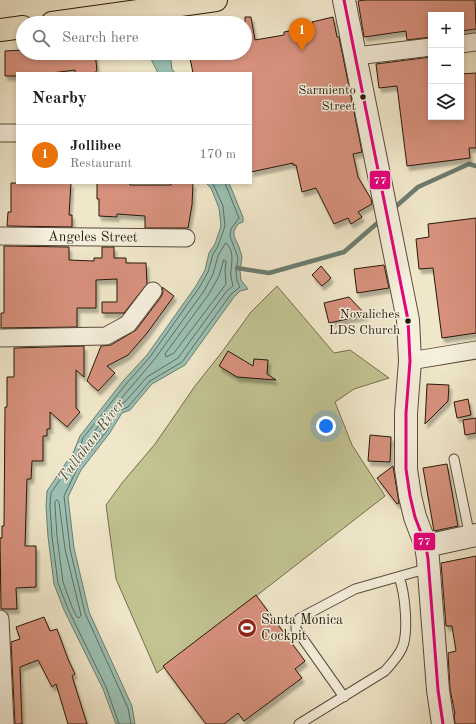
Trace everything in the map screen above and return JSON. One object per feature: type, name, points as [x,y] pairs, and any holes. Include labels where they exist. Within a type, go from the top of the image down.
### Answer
[{"type":"main road","points":[[103,16],[216,0]]},
{"type":"main road","points":[[0,30],[16,28]]},
{"type":"street","points":[[344,0],[403,287],[408,320],[410,361],[406,413],[406,469],[415,516],[426,546],[442,724]]},
{"type":"street","points":[[464,44],[476,42]]},
{"type":"street","points":[[356,56],[428,47]]},
{"type":"street","points":[[0,133],[16,133]]},
{"type":"street","name":"Angeles Street","points":[[0,236],[186,238]]},
{"type":"street","points":[[0,338],[106,336],[128,324],[153,291]]},
{"type":"street","points":[[410,361],[476,350]]},
{"type":"street","points":[[426,546],[473,536]]},
{"type":"street","points":[[0,619],[4,724]]},
{"type":"lane","points":[[454,459],[473,536]]},
{"type":"lane","points":[[344,696],[296,629],[296,623],[300,618],[355,590],[429,568]]},
{"type":"lane","points":[[299,724],[385,671],[394,661],[402,648],[405,633],[405,612],[400,577]]},
{"type":"green space","points":[[277,286],[334,353],[350,350],[389,378],[354,389],[335,402],[352,445],[385,496],[157,673],[116,579],[106,505],[122,483],[155,444],[195,386],[251,312]]},
{"type":"water","points":[[152,60],[171,60],[172,69],[174,72],[158,72]]},
{"type":"water","name":"Tullahan River","points":[[207,184],[229,184],[243,217],[243,222],[238,224],[234,231],[234,236],[242,257],[240,271],[241,280],[248,289],[240,291],[234,297],[185,365],[152,384],[130,410],[122,413],[109,434],[81,470],[68,497],[74,548],[89,612],[132,706],[135,724],[116,724],[103,689],[64,610],[54,584],[48,537],[46,506],[47,491],[74,451],[80,436],[123,381],[147,355],[196,286],[205,270],[209,253],[215,244],[221,226],[219,208],[211,188]]},
{"type":"building","points":[[475,0],[476,29],[464,31],[464,12],[428,12],[428,37],[407,40],[406,31],[364,37],[358,1]]},
{"type":"building","points":[[333,17],[337,37],[339,37],[362,152],[353,154],[358,177],[371,199],[372,204],[358,212],[362,217],[351,224],[348,218],[334,224],[316,188],[302,192],[296,165],[293,165],[293,163],[252,172],[252,72],[193,72],[190,60],[252,60],[252,23],[255,40],[284,35],[284,32],[313,26],[312,22]]},
{"type":"building","points":[[16,50],[16,60],[96,60],[97,70],[96,72],[75,72],[75,70],[60,72],[16,72],[16,76],[5,76],[5,51]]},
{"type":"building","points":[[428,57],[428,120],[464,120],[464,74],[476,73],[476,148],[469,148],[470,158],[407,166],[397,86],[379,88],[376,64]]},
{"type":"building","points":[[11,183],[71,184],[69,215],[72,215],[72,227],[7,226],[8,212],[11,212]]},
{"type":"building","points":[[97,184],[193,184],[192,205],[188,228],[145,228],[145,216],[117,214],[117,217],[99,216],[99,199],[97,199]]},
{"type":"building","points":[[476,218],[476,333],[442,338],[433,268],[419,269],[416,239],[429,237],[428,224]]},
{"type":"building","points":[[4,246],[69,247],[69,260],[94,261],[94,258],[102,258],[102,247],[114,247],[114,258],[126,258],[126,263],[146,263],[147,284],[124,313],[102,313],[102,302],[117,302],[117,279],[96,280],[96,308],[77,308],[77,327],[1,328],[1,313],[4,313]]},
{"type":"building","points":[[384,265],[389,288],[357,293],[354,269]]},
{"type":"building","points":[[321,266],[331,278],[322,286],[312,275]]},
{"type":"building","points":[[162,287],[174,296],[147,333],[128,355],[107,366],[115,373],[98,391],[87,381],[101,346],[111,345],[136,330],[161,297],[163,292]]},
{"type":"building","points":[[349,297],[366,315],[329,323],[324,303]]},
{"type":"building","points":[[84,346],[84,377],[76,370],[76,408],[80,412],[67,427],[50,412],[50,429],[47,429],[47,436],[43,436],[43,461],[32,461],[31,479],[27,479],[25,546],[36,546],[36,587],[16,588],[17,609],[1,609],[0,538],[2,538],[2,526],[4,526],[5,407],[7,407],[7,377],[14,377],[14,348]]},
{"type":"building","points":[[228,351],[253,366],[254,359],[268,360],[267,374],[276,380],[237,377],[219,366]]},
{"type":"building","points":[[427,384],[449,385],[448,401],[425,424]]},
{"type":"building","points":[[468,399],[471,415],[457,418],[454,402]]},
{"type":"building","points":[[476,418],[476,433],[465,435],[463,420]]},
{"type":"building","points":[[370,435],[391,437],[390,462],[368,461]]},
{"type":"building","points":[[447,464],[458,526],[434,531],[423,468]]},
{"type":"building","points":[[393,466],[399,503],[397,504],[377,478]]},
{"type":"building","points":[[476,556],[476,724],[455,724],[455,714],[450,689],[448,653],[456,651],[452,626],[446,626],[441,563]]},
{"type":"building","name":"Santa Monica Cockpit","points":[[256,595],[305,661],[295,669],[302,678],[244,721],[238,713],[224,724],[206,724],[163,666]]},
{"type":"building","points":[[44,617],[50,631],[57,629],[75,674],[72,676],[87,724],[68,724],[56,684],[52,687],[38,660],[20,667],[22,724],[15,724],[11,642],[20,639],[16,627]]},
{"type":"waterway","points":[[393,209],[418,187],[469,164],[476,166]]},
{"type":"waterway","points":[[237,268],[269,273],[344,252],[382,219]]},
{"type":"transit line","name":"77","points":[[344,0],[408,320],[410,361],[406,413],[406,469],[415,517],[426,546],[428,559],[438,690],[443,724]]},
{"type":"place","name":"Jollibee","points":[[302,51]]},
{"type":"place","name":"Sarmiento Street","points":[[363,97]]},
{"type":"place","name":"Novaliches LDS Church","points":[[408,321]]},
{"type":"place","name":"Santa Monica Cockpit","points":[[247,628]]}]
